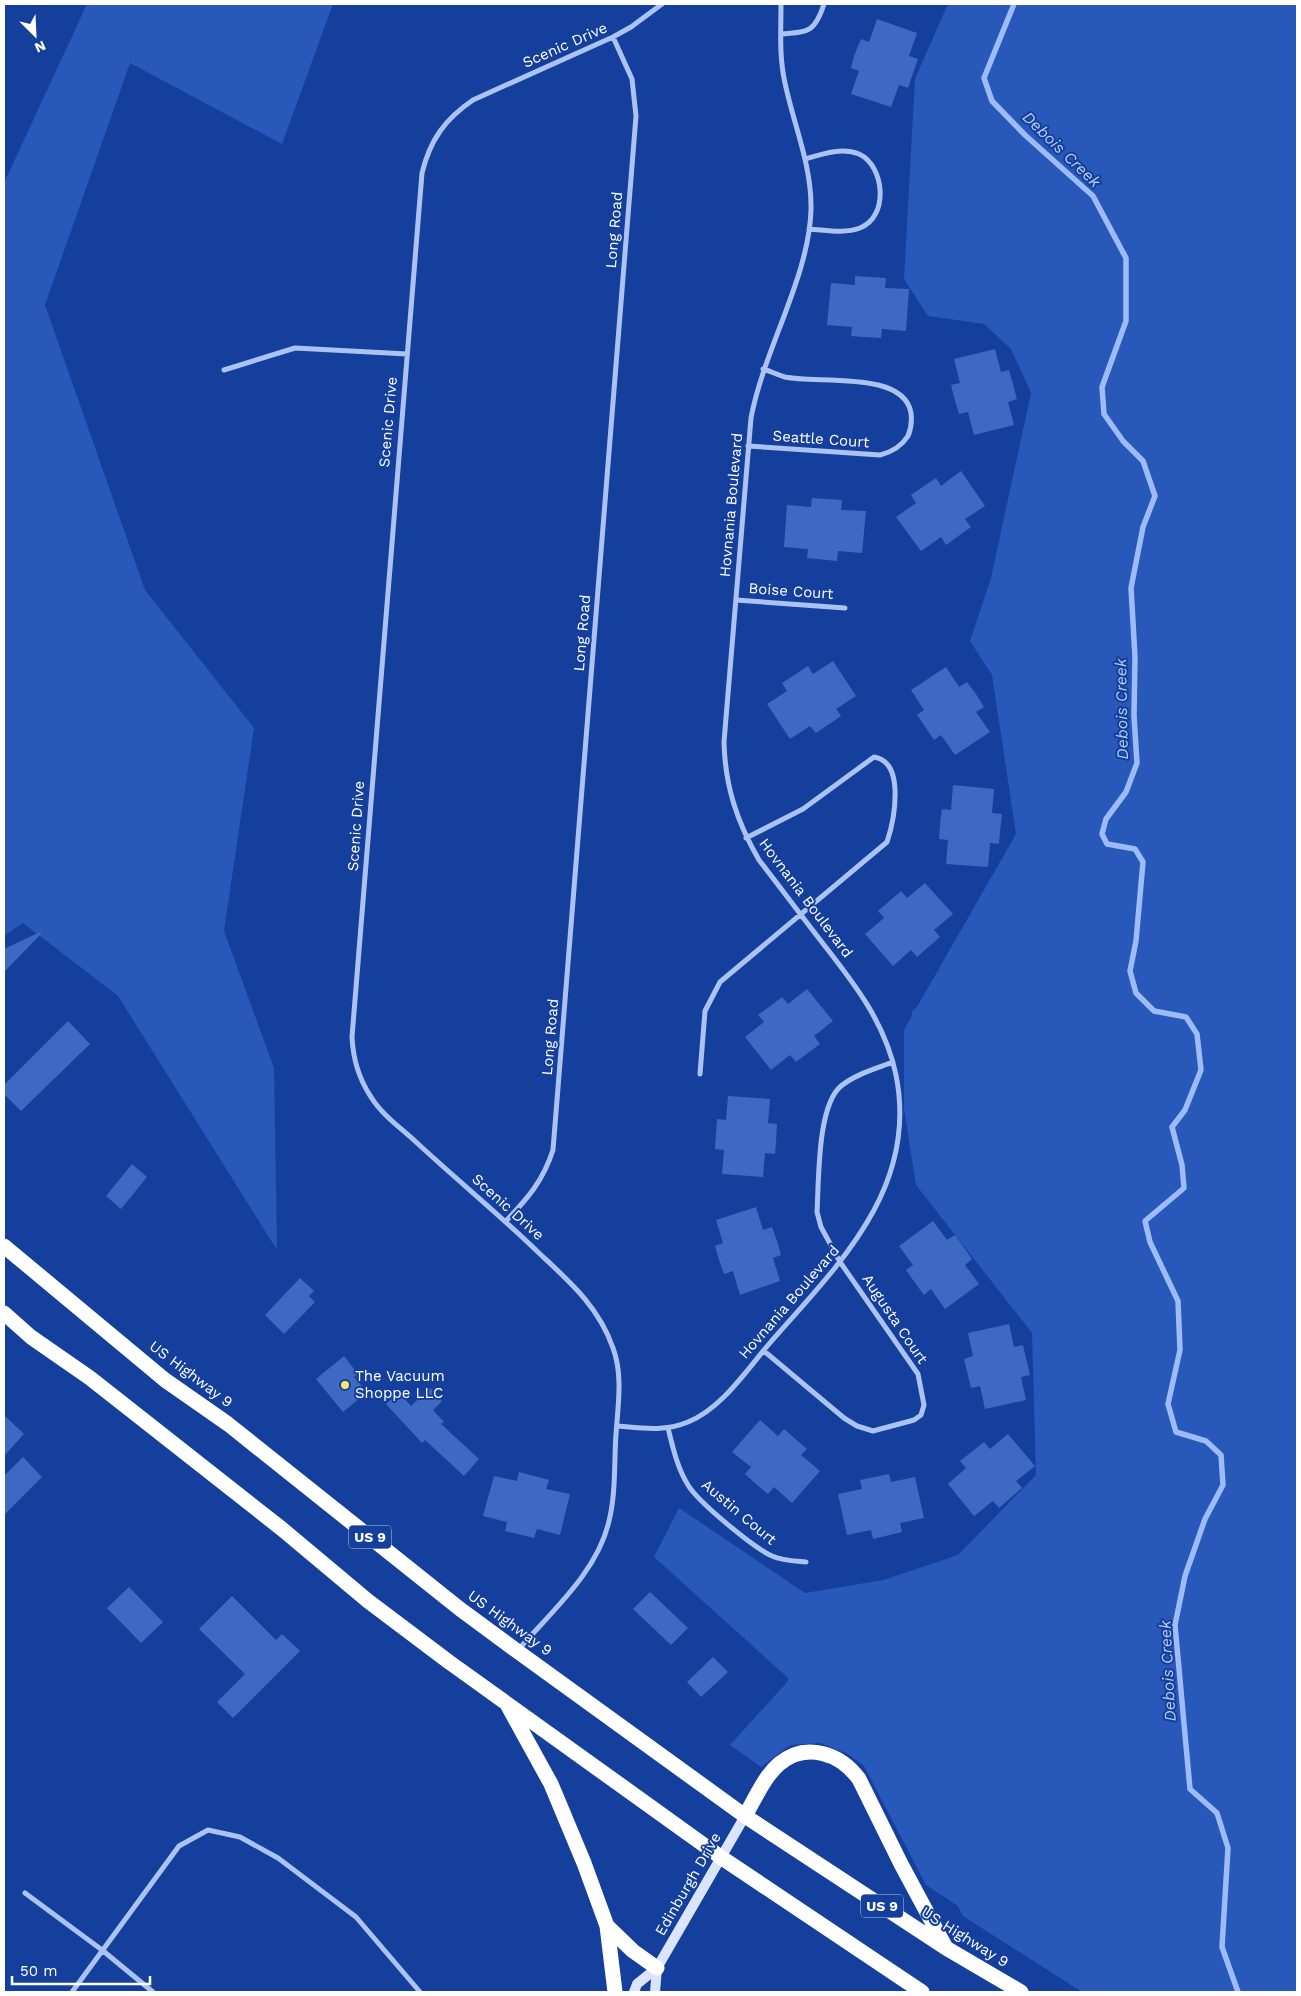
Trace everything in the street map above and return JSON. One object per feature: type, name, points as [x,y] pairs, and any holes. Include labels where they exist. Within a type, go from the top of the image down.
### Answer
[{"type":"highway","name":"US Highway 9","points":[[4,1246],[165,1380],[228,1424],[460,1609],[517,1651],[745,1816],[946,1948],[1021,1992]]},
{"type":"highway","points":[[4,1313],[31,1337],[90,1378],[282,1529],[368,1601],[722,1858],[922,1992]]},
{"type":"highway","points":[[506,1703],[551,1784],[607,1926],[616,1992]]},
{"type":"highway","points":[[745,1816],[764,1784],[779,1764],[805,1752],[822,1752],[837,1758],[852,1769],[859,1779],[901,1864],[946,1948]]},
{"type":"highway","points":[[607,1926],[633,1951],[657,1968]]},
{"type":"main road","name":"Edinburgh Drive","points":[[634,1992],[637,1984],[657,1968],[745,1816]]},
{"type":"main road","name":"Edinburgh Drive","points":[[655,1992],[657,1968]]},
{"type":"street","name":"Scenic Drive","points":[[517,1651],[574,1587],[599,1551],[610,1519],[619,1378],[614,1350],[603,1323],[581,1293],[506,1221],[431,1156],[377,1105],[362,1080],[353,1048],[422,173],[426,154],[436,134],[455,112],[473,100],[613,37],[631,27],[662,4]]},
{"type":"street","name":"Hovnania Boulevard","points":[[617,1426],[653,1430],[668,1428],[688,1422],[708,1411],[764,1351],[840,1262],[864,1230],[877,1208],[896,1154],[900,1106],[893,1062],[885,1037],[872,1009],[759,860],[746,838],[730,793],[725,768],[724,742],[750,418],[763,369],[801,266],[809,229],[810,185],[781,62],[781,4]]},
{"type":"street","points":[[781,34],[807,32],[819,21],[824,4]]},
{"type":"street","name":"Long Road","points":[[506,1221],[537,1187],[548,1168],[553,1150],[636,116],[632,79],[613,37]]},
{"type":"street","points":[[805,159],[845,151],[858,154],[871,163],[880,191],[877,210],[869,221],[860,228],[842,231],[809,229]]},
{"type":"street","points":[[224,370],[295,348],[407,354]]},
{"type":"street","name":"Seattle Court","points":[[748,446],[880,455],[902,444],[911,426],[907,401],[892,389],[862,383],[785,377],[763,369]]},
{"type":"street","name":"Boise Court","points":[[736,600],[845,608]]},
{"type":"street","points":[[700,1074],[705,1010],[720,982],[887,842],[896,792],[894,776],[887,763],[880,758],[874,757],[803,809],[746,838]]},
{"type":"street","points":[[840,1262],[821,1227],[817,1212],[824,1117],[829,1101],[840,1087],[860,1074],[893,1062]]},
{"type":"street","name":"Augusta Court","points":[[764,1351],[844,1418],[857,1426],[873,1431],[914,1420],[921,1415],[924,1405],[918,1374],[840,1262]]},
{"type":"street","name":"Austin Court","points":[[668,1428],[678,1465],[689,1487],[701,1500],[756,1547],[773,1556],[806,1562]]},
{"type":"street","points":[[72,1992],[179,1846],[208,1830],[240,1837],[278,1858],[356,1917],[420,1992]]},
{"type":"street","points":[[25,1893],[102,1950],[153,1992]]},
{"type":"shaded area","points":[[87,4],[333,4],[282,144],[130,63],[45,305],[145,590],[254,728],[224,931],[274,1068],[277,1250],[118,996],[23,923],[4,936],[4,183]]},
{"type":"shaded area","points":[[948,4],[1297,4],[1297,1992],[1082,1992],[963,1916],[958,1906],[926,1885],[864,1766],[848,1754],[820,1743],[790,1745],[761,1767],[730,1745],[788,1681],[788,1678],[654,1557],[679,1508],[805,1593],[883,1580],[958,1555],[1036,1475],[1032,1333],[916,1185],[904,1109],[904,1030],[912,1015],[912,1011],[917,1007],[1016,834],[992,675],[970,641],[991,578],[1031,393],[1011,349],[984,324],[928,316],[904,279],[915,79]]},
{"type":"building","points":[[877,19],[917,33],[909,56],[918,59],[908,88],[899,85],[891,107],[851,94],[859,71],[851,68],[854,56],[861,39],[869,42]]},
{"type":"building","points":[[855,276],[886,278],[885,288],[909,289],[906,331],[882,329],[881,338],[863,337],[851,336],[852,327],[827,325],[831,283],[855,285]]},
{"type":"building","points":[[995,349],[1001,372],[1009,370],[1017,399],[1008,402],[1014,425],[974,435],[968,412],[959,414],[954,397],[951,385],[960,383],[954,359]]},
{"type":"building","points":[[961,471],[985,506],[965,519],[971,527],[946,545],[941,537],[921,551],[896,517],[916,503],[911,495],[936,478],[941,486]]},
{"type":"building","points":[[812,498],[842,500],[841,510],[866,511],[862,553],[838,551],[837,561],[807,558],[808,549],[784,547],[787,505],[811,507]]},
{"type":"building","points":[[833,661],[856,696],[836,709],[841,716],[816,733],[810,726],[790,739],[767,704],[787,691],[782,683],[808,666],[813,674]]},
{"type":"building","points":[[946,667],[959,687],[967,682],[976,694],[984,707],[976,712],[990,732],[955,755],[941,735],[934,740],[917,715],[924,710],[911,690]]},
{"type":"building","points":[[953,785],[994,789],[992,813],[1002,814],[999,844],[990,843],[988,867],[946,864],[948,840],[939,839],[940,824],[942,809],[951,810]]},
{"type":"building","points":[[925,883],[953,914],[934,930],[940,937],[917,957],[911,950],[893,966],[865,934],[884,918],[878,911],[901,891],[907,898]]},
{"type":"building","points":[[40,932],[42,933],[4,972],[4,949]]},
{"type":"building","points":[[807,989],[833,1021],[814,1036],[820,1044],[796,1062],[790,1055],[771,1070],[745,1037],[764,1022],[758,1015],[782,997],[788,1004]]},
{"type":"building","points":[[68,1021],[90,1044],[21,1111],[4,1094],[4,1085]]},
{"type":"building","points":[[728,1096],[770,1099],[768,1123],[777,1124],[775,1154],[765,1153],[763,1177],[722,1174],[724,1150],[715,1149],[717,1119],[726,1120]]},
{"type":"building","points":[[132,1164],[147,1177],[121,1209],[106,1196]]},
{"type":"building","points":[[756,1207],[763,1230],[772,1227],[777,1241],[781,1255],[773,1258],[780,1281],[740,1295],[733,1271],[724,1274],[719,1260],[715,1246],[723,1243],[716,1220]]},
{"type":"building","points":[[933,1221],[947,1240],[955,1235],[972,1259],[965,1265],[979,1284],[945,1309],[931,1289],[924,1295],[913,1280],[906,1270],[913,1265],[899,1246]]},
{"type":"building","points":[[300,1278],[314,1291],[309,1296],[315,1302],[284,1334],[265,1315]]},
{"type":"building","points":[[1009,1324],[1014,1347],[1023,1345],[1030,1375],[1021,1377],[1026,1400],[985,1409],[980,1386],[971,1388],[964,1359],[973,1356],[968,1333]]},
{"type":"building","points":[[344,1356],[358,1374],[354,1377],[367,1392],[343,1412],[316,1379]]},
{"type":"building","points":[[430,1388],[442,1401],[433,1410],[444,1422],[441,1424],[479,1459],[464,1476],[425,1440],[422,1443],[386,1404],[399,1392],[411,1406]]},
{"type":"building","points":[[4,1415],[24,1434],[4,1456]]},
{"type":"building","points":[[760,1420],[778,1436],[784,1429],[807,1449],[801,1455],[820,1471],[792,1503],[774,1487],[768,1494],[756,1484],[745,1474],[751,1467],[732,1452]]},
{"type":"building","points":[[1008,1434],[1035,1466],[1016,1481],[1022,1488],[999,1508],[993,1501],[974,1516],[948,1484],[966,1468],[960,1461],[984,1442],[990,1449]]},
{"type":"building","points":[[23,1457],[42,1477],[4,1515],[4,1476]]},
{"type":"building","points":[[519,1472],[549,1480],[546,1489],[570,1494],[560,1535],[537,1529],[534,1538],[505,1531],[507,1522],[483,1516],[494,1476],[517,1481]]},
{"type":"building","points":[[889,1474],[891,1482],[915,1477],[924,1518],[900,1523],[902,1532],[873,1539],[871,1530],[847,1535],[838,1494],[862,1489],[860,1480]]},
{"type":"building","points":[[129,1587],[163,1622],[141,1643],[107,1608]]},
{"type":"building","points":[[650,1592],[688,1628],[671,1645],[633,1609]]},
{"type":"building","points":[[232,1596],[276,1640],[282,1634],[300,1651],[233,1718],[217,1702],[245,1674],[199,1629]]},
{"type":"building","points":[[713,1657],[728,1672],[701,1697],[687,1682]]},
{"type":"waterway","name":"Debois Creek","points":[[1014,4],[984,78],[992,101],[1025,135],[1093,196],[1126,258],[1126,321],[1102,387],[1104,414],[1123,441],[1143,461],[1155,496],[1143,527],[1131,588],[1135,657],[1134,716],[1137,763],[1126,792],[1106,819],[1102,834],[1107,844],[1135,849],[1143,862],[1136,941],[1130,971],[1136,993],[1154,1011],[1186,1017],[1197,1034],[1201,1070],[1185,1110],[1172,1127],[1182,1165],[1184,1188],[1145,1221],[1150,1242],[1178,1301],[1180,1350],[1168,1404],[1176,1432],[1206,1441],[1221,1455],[1223,1485],[1205,1519],[1185,1576],[1175,1625],[1190,1789],[1217,1813],[1228,1848],[1222,1947],[1238,1992]]},
{"type":"place","name":"The Vacuum Shoppe LLC","points":[[345,1385]]}]
